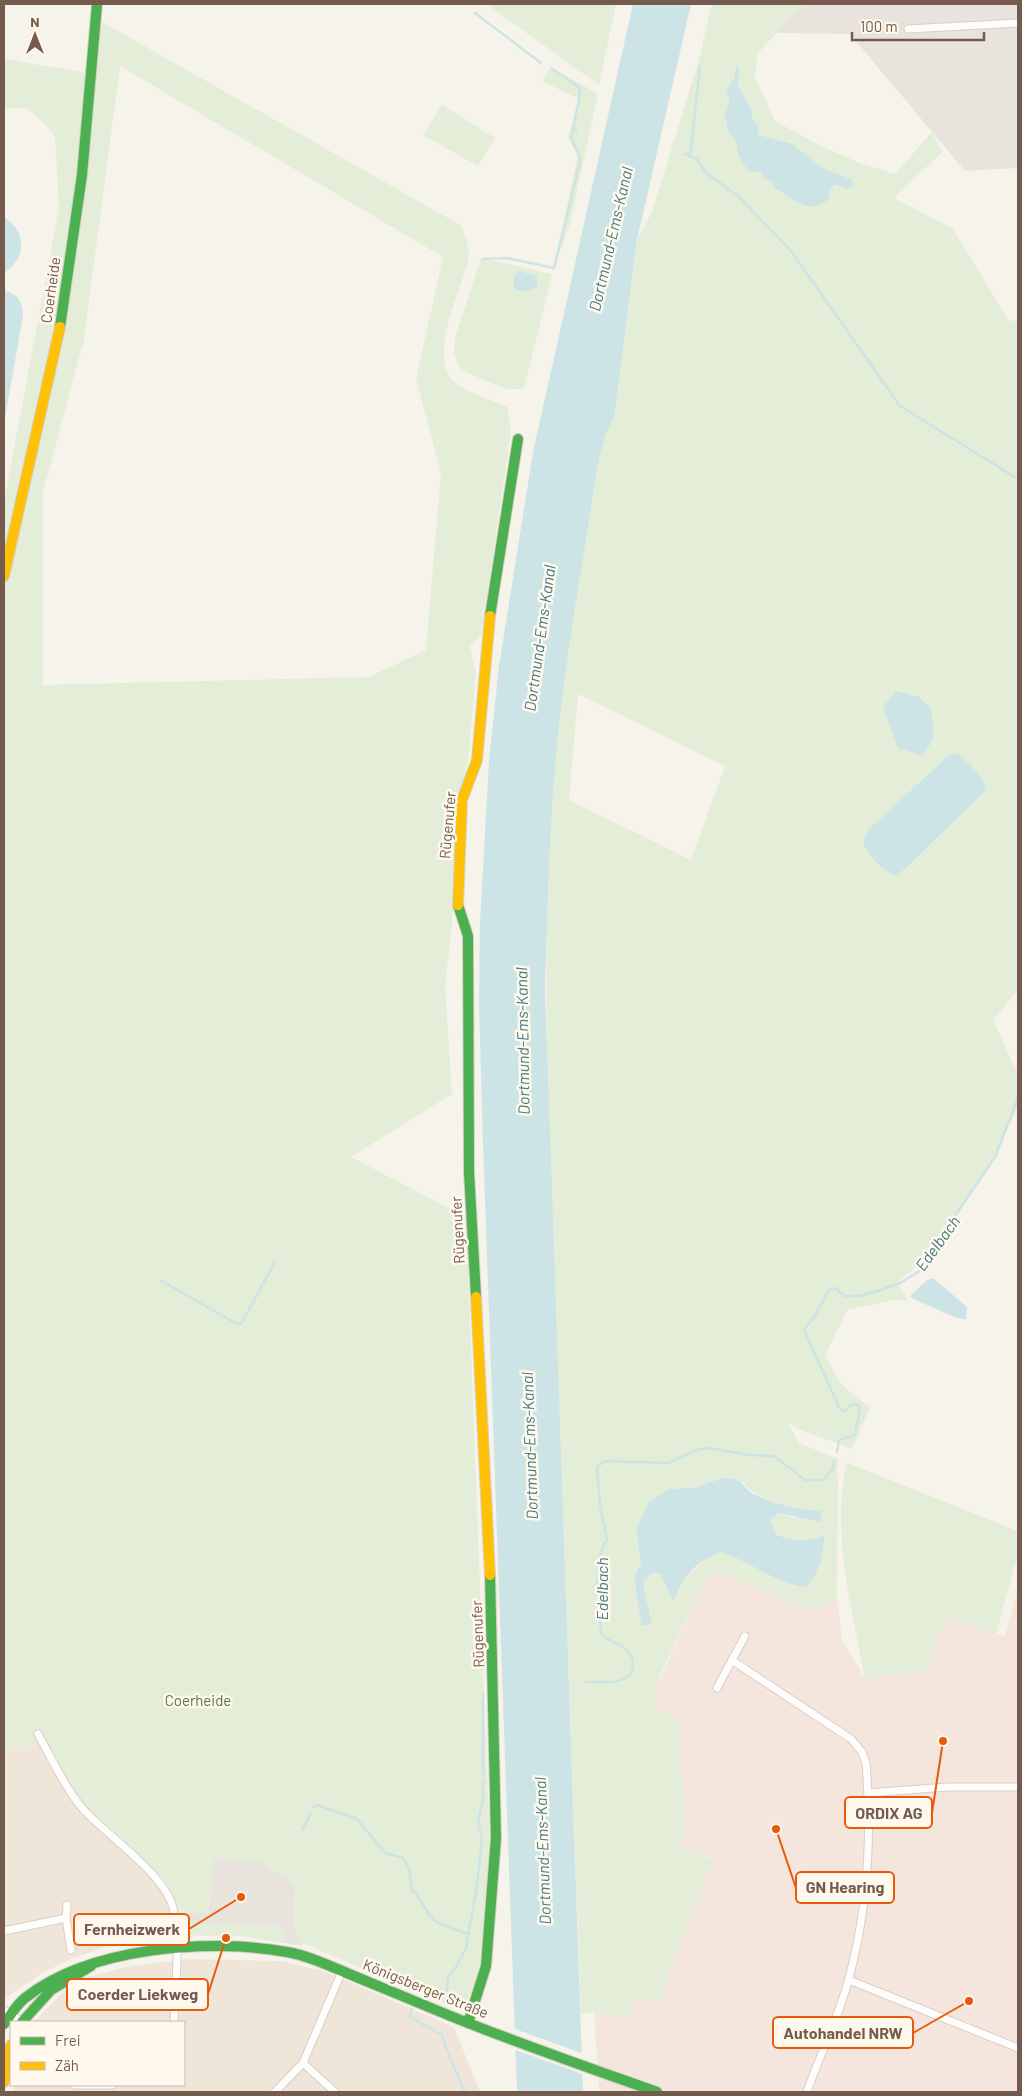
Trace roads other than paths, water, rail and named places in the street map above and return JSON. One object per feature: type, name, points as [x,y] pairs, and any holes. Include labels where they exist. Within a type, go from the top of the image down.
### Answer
[{"type":"street","name":"Coerheide","points":[[4,576],[58,340],[83,166],[97,4]]},
{"type":"street","points":[[908,29],[1018,22]]},
{"type":"street","name":"Rügenufer","points":[[468,2023],[486,1966],[496,1838],[492,1612],[469,1172],[468,936],[458,909],[458,877],[462,800],[477,760],[485,650],[499,548],[518,439]]},
{"type":"street","points":[[717,1688],[745,1636]]},
{"type":"street","points":[[733,1661],[851,1739],[862,1752],[866,1763],[868,1853],[864,1914],[849,1980],[807,2092]]},
{"type":"street","points":[[38,1734],[84,1809],[116,1839],[164,1891],[172,1906],[176,1949],[174,2021]]},
{"type":"street","points":[[868,1793],[948,1787],[1018,1787]]},
{"type":"street","points":[[67,1905],[66,1918],[71,1950]]},
{"type":"street","points":[[4,1931],[66,1918]]},
{"type":"street","name":"Königsberger Straße","points":[[4,2024],[7,2012],[22,1998],[46,1982],[80,1966],[137,1954],[176,1949],[230,1948],[270,1950],[303,1956],[468,2023],[657,2092]]},
{"type":"street","name":"Königsberger Straße","points":[[23,2021],[51,1990],[94,1964]]},
{"type":"street","points":[[275,2092],[303,2062],[342,1971]]},
{"type":"street","points":[[849,1980],[1018,2048]]},
{"type":"street","points":[[7,2012],[20,2021]]},
{"type":"street","points":[[4,2082],[10,2050]]},
{"type":"street","points":[[303,2062],[335,2092]]},
{"type":"water","name":"Dortmund-Ems-Kanal","points":[[633,4],[691,4],[637,240],[614,418],[608,428],[600,455],[571,636],[554,775],[545,988],[583,2092],[517,2092],[479,1001],[480,922],[489,760],[499,666],[533,452]]},
{"type":"water","points":[[739,64],[738,86],[751,108],[752,120],[758,125],[758,135],[792,144],[824,169],[851,179],[854,185],[847,189],[836,184],[830,188],[828,200],[813,206],[807,206],[775,189],[772,181],[764,179],[760,172],[749,172],[739,157],[735,139],[729,134],[725,115],[730,101],[726,90],[734,79],[735,70]]},
{"type":"water","points":[[4,217],[17,230],[21,245],[17,260],[4,273]]},
{"type":"water","points":[[519,271],[537,276],[537,287],[526,291],[514,288],[514,275]]},
{"type":"water","points":[[4,291],[16,296],[22,306],[23,315],[4,424]]},
{"type":"water","points":[[896,691],[919,697],[931,709],[932,740],[920,755],[898,748],[883,707]]},
{"type":"water","points":[[955,753],[973,768],[986,787],[981,795],[905,869],[895,876],[880,866],[868,852],[863,842],[868,830],[949,755]]},
{"type":"water","points":[[933,1278],[967,1307],[966,1319],[957,1318],[911,1298],[911,1295],[927,1280]]},
{"type":"water","points":[[723,1478],[735,1479],[751,1492],[780,1504],[821,1511],[821,1522],[778,1513],[770,1520],[777,1535],[783,1537],[806,1540],[824,1535],[822,1556],[814,1577],[806,1587],[797,1586],[721,1552],[703,1561],[691,1571],[673,1601],[660,1573],[651,1573],[643,1583],[652,1624],[642,1626],[636,1593],[635,1576],[641,1563],[636,1530],[649,1502],[669,1489],[696,1487]]},
{"type":"waterway","points":[[475,13],[541,63]]},
{"type":"waterway","points":[[690,155],[700,67]]},
{"type":"waterway","points":[[552,69],[579,87],[580,95],[573,129]]},
{"type":"waterway","points":[[483,259],[507,258],[554,268],[580,162],[572,138],[573,129],[577,131]]},
{"type":"waterway","points":[[685,154],[697,159],[706,173],[739,197],[791,251],[900,406],[1018,479]]},
{"type":"waterway","name":"Edelbach","points":[[837,1452],[839,1440],[855,1435],[860,1409],[859,1405],[853,1404],[844,1411],[840,1409],[804,1330],[816,1314],[829,1289],[835,1288],[844,1296],[859,1296],[902,1282],[921,1270],[934,1247],[995,1157],[1018,1098]]},
{"type":"waterway","points":[[160,1280],[237,1324],[241,1324],[275,1262]]},
{"type":"waterway","name":"Edelbach","points":[[586,1682],[622,1680],[632,1672],[633,1665],[630,1653],[601,1633],[597,1573],[602,1550],[607,1540],[600,1506],[597,1467],[605,1461],[668,1463],[697,1450],[708,1448],[751,1455],[774,1456],[805,1480],[823,1480],[833,1469],[834,1460]]},
{"type":"waterway","name":"Edelbach","points":[[483,1694],[483,1774]]},
{"type":"waterway","name":"Edelbach","points":[[419,1992],[420,1987],[424,1986],[443,1992],[447,1991],[448,1976],[456,1967],[466,1948],[477,1886],[482,1841],[478,1821],[483,1799],[483,1780]]},
{"type":"waterway","points":[[314,1807],[317,1805],[357,1819],[385,1853],[403,1858],[409,1869],[412,1890],[431,1918],[442,1925],[468,1934]]},
{"type":"waterway","points":[[302,1830],[310,1815]]},
{"type":"waterway","name":"Edelbach","points":[[412,2009],[410,2017],[442,2035],[465,2092]]},
{"type":"place","name":"ORDIX AG","points":[[943,1741]]},
{"type":"place","name":"GN Hearing","points":[[776,1829]]},
{"type":"place","name":"Fernheizwerk","points":[[241,1897]]},
{"type":"place","name":"Coerder Liekweg","points":[[226,1938]]},
{"type":"place","name":"Autohandel NRW","points":[[969,2001]]}]
